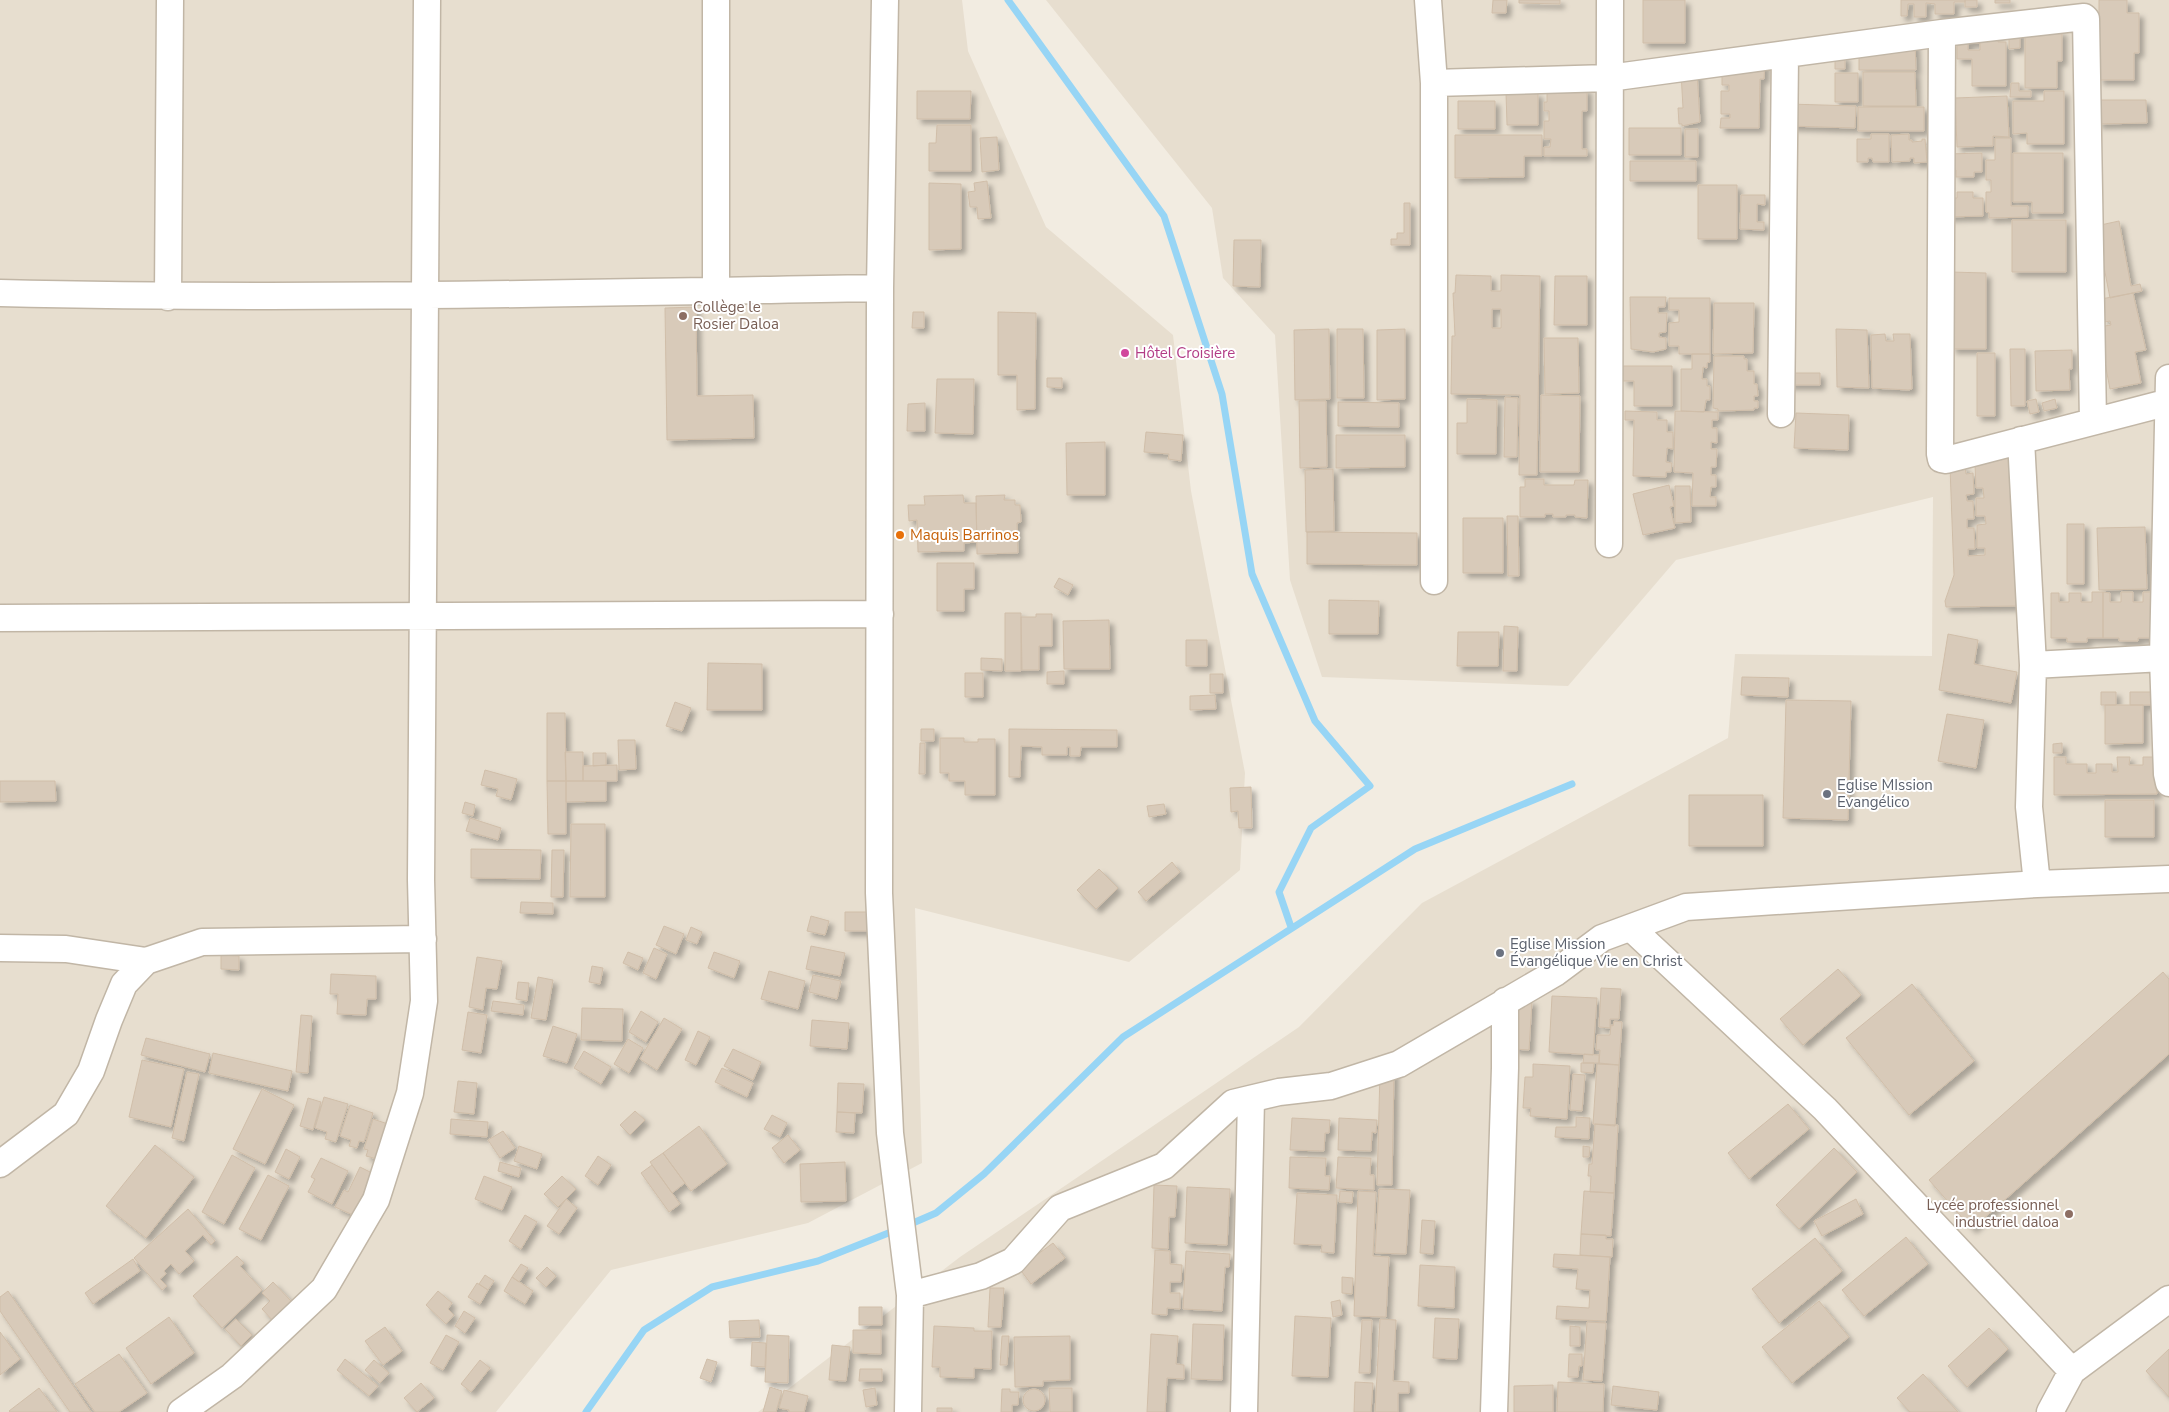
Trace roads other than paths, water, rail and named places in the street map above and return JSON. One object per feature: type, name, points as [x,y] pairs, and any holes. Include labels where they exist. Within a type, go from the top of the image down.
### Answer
[{"type":"street","points":[[168,297],[170,0]]},
{"type":"street","points":[[181,1412],[232,1376],[324,1289],[376,1200],[410,1093],[424,1001],[421,880],[427,0]]},
{"type":"street","points":[[716,0],[716,291]]},
{"type":"street","points":[[885,0],[880,288],[879,893],[889,1124],[910,1295],[908,1412]]},
{"type":"street","points":[[1428,0],[1434,83],[1434,581]]},
{"type":"street","points":[[1609,544],[1610,0]]},
{"type":"street","points":[[1434,83],[1609,78],[1785,56],[1942,32],[2081,16],[2086,19],[2092,421]]},
{"type":"street","points":[[1942,32],[1941,459],[1946,460],[2168,402]]},
{"type":"street","points":[[1781,414],[1785,56]]},
{"type":"street","points":[[0,293],[168,297],[424,297],[880,288]]},
{"type":"street","points":[[2169,378],[2163,658],[2167,774],[2169,783]]},
{"type":"street","points":[[2021,440],[2033,664],[2029,807],[2037,884]]},
{"type":"street","points":[[0,618],[880,614]]},
{"type":"street","points":[[2033,664],[2163,658]]},
{"type":"street","points":[[910,1295],[981,1276],[1013,1262],[1060,1208],[1164,1166],[1234,1103],[1279,1092],[1331,1086],[1400,1064],[1555,973],[1602,938],[1686,907],[2037,884],[2169,879]]},
{"type":"street","points":[[1631,928],[1825,1109],[2072,1371]]},
{"type":"street","points":[[0,948],[66,949],[146,961],[202,942],[423,939]]},
{"type":"street","points":[[0,1164],[66,1114],[91,1071],[124,984],[146,961]]},
{"type":"street","points":[[1494,1412],[1505,1068],[1505,1001]]},
{"type":"street","points":[[1244,1412],[1250,1099]]},
{"type":"street","points":[[2050,1412],[2072,1371],[2169,1299]]},
{"type":"waterway","points":[[1008,0],[1164,216],[1222,394],[1252,574],[1315,721],[1370,786],[1311,828],[1279,892],[1291,927]]},
{"type":"waterway","points":[[906,1226],[936,1213],[984,1174],[1123,1037],[1415,849],[1572,784]]},
{"type":"waterway","points":[[586,1412],[644,1330],[712,1287],[818,1261],[896,1230]]},
{"type":"place","name":"Collège le Rosier Daloa","points":[[683,316]]},
{"type":"place","name":"Hôtel Croisière","points":[[1125,353]]},
{"type":"place","name":"Maquis Barrinos","points":[[900,535]]},
{"type":"place","name":"Eglise MIssion Evangélico","points":[[1827,794]]},
{"type":"place","name":"Eglise Mission Évangélique Vie en Christ","points":[[1500,953]]},
{"type":"place","name":"Lycée professionnel industriel daloa","points":[[2069,1214]]}]
